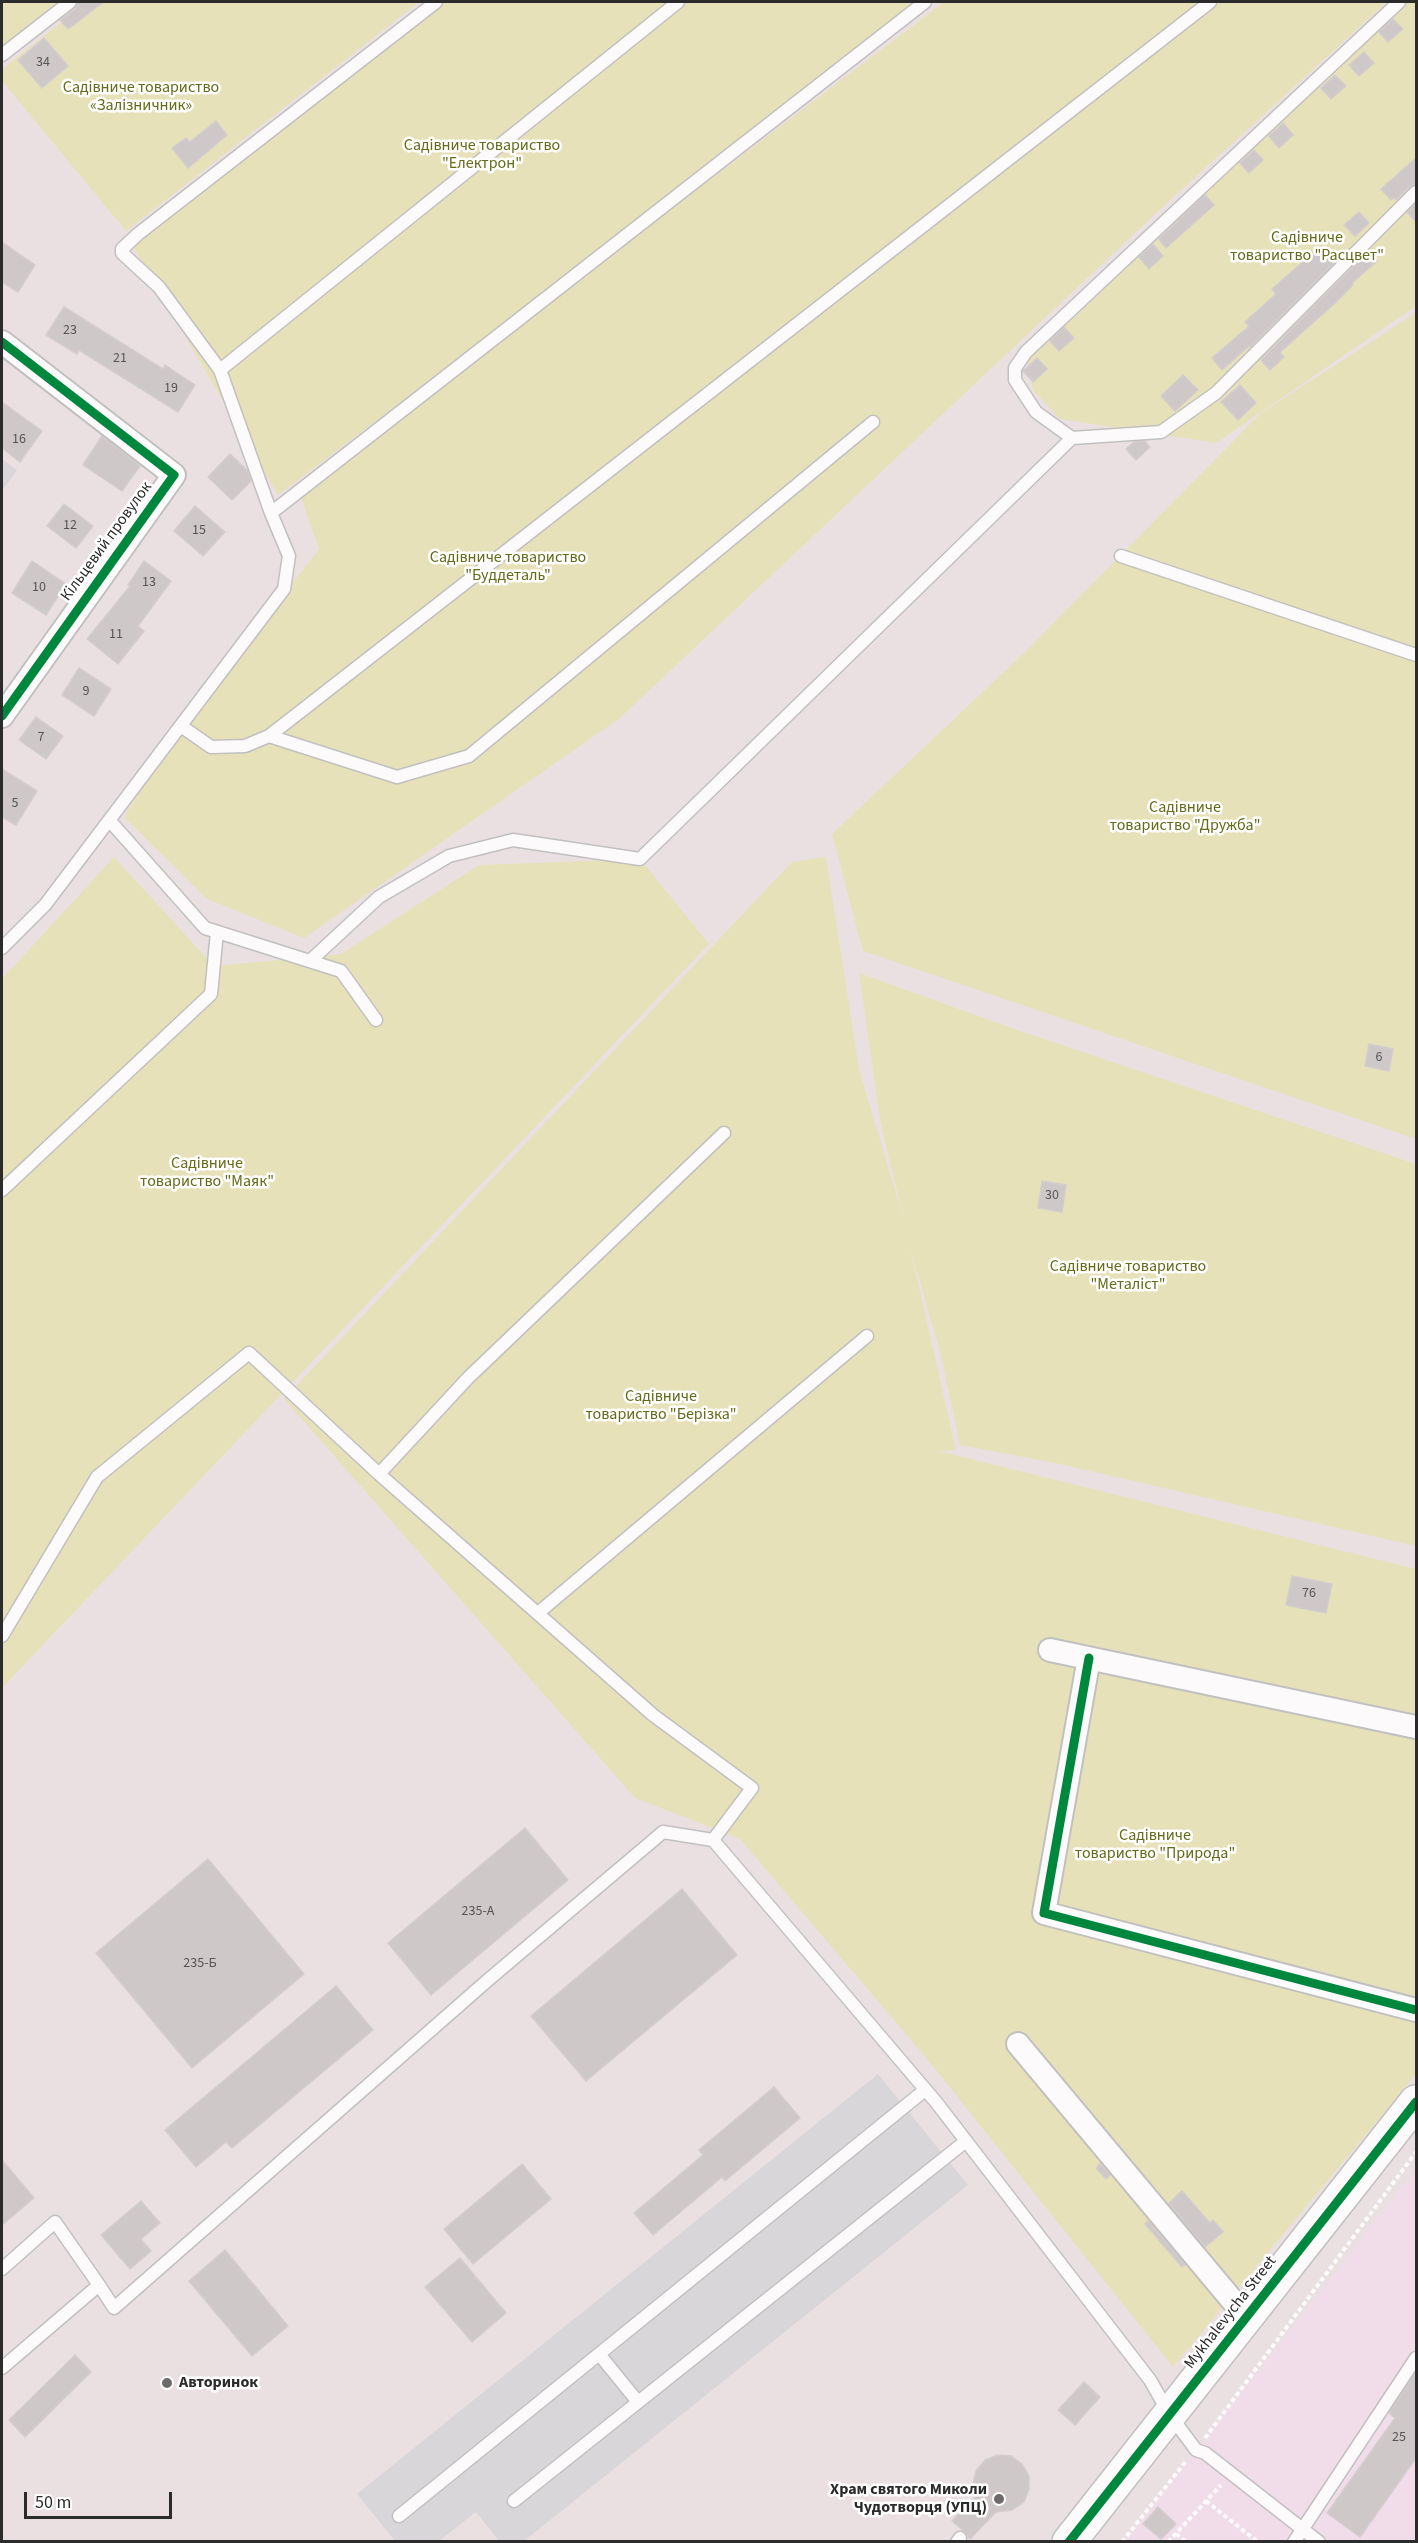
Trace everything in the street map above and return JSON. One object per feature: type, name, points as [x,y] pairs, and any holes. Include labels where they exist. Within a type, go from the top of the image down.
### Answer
[{"type":"street","name":"Кільцевий провулок","points":[[2,342],[174,475],[2,716]]},
{"type":"street","points":[[1050,1650],[1416,1727]]},
{"type":"street","points":[[1089,1658],[1044,1913],[1416,2010]]},
{"type":"street","points":[[1018,2044],[1247,2318]]},
{"type":"street","name":"Mykhalevycha Street","points":[[1069,2541],[1414,2108]]},
{"type":"lane","points":[[2,55],[70,2]]},
{"type":"lane","points":[[2,948],[45,905],[284,590],[289,556],[271,513],[220,370],[159,287],[122,254],[122,249],[138,234],[436,2]]},
{"type":"lane","points":[[220,370],[678,2]]},
{"type":"lane","points":[[271,513],[925,2]]},
{"type":"lane","points":[[181,726],[211,747],[245,746],[269,736],[1210,2]]},
{"type":"lane","points":[[1399,2],[1026,352],[1015,368],[1015,380],[1036,412],[1072,438],[1161,432],[1216,393],[1416,192]]},
{"type":"lane","points":[[269,736],[397,777],[469,756],[873,422]]},
{"type":"lane","points":[[310,960],[379,897],[449,856],[513,840],[640,859],[1072,438]]},
{"type":"lane","points":[[1121,556],[1416,655]]},
{"type":"lane","points":[[110,821],[205,928],[341,971],[376,1020]]},
{"type":"lane","points":[[2,1190],[211,994],[217,932]]},
{"type":"lane","points":[[379,1474],[468,1378],[724,1133]]},
{"type":"lane","points":[[538,1613],[867,1336]]},
{"type":"lane","points":[[2,1636],[98,1477],[249,1353],[379,1474],[654,1715],[752,1788],[713,1840]]},
{"type":"lane","points":[[2,2269],[56,2222],[114,2308],[488,1980],[663,1832],[713,1840],[926,2090],[1150,2380],[1170,2415],[1196,2450],[1205,2453],[1319,2541]]},
{"type":"lane","points":[[399,2516],[926,2090]]},
{"type":"lane","points":[[514,2501],[966,2141]]},
{"type":"lane","points":[[2,2368],[99,2285]]},
{"type":"lane","points":[[600,2354],[638,2402]]},
{"type":"lane","points":[[1294,2541],[1416,2358]]},
{"type":"path","points":[[1122,2541],[1196,2450],[1416,2152]]},
{"type":"path","points":[[1168,2541],[1230,2474]]},
{"type":"path","points":[[1206,2501],[1258,2541]]},
{"type":"path","points":[[1176,2534],[1186,2541]]},
{"type":"shaded area","points":[[2,459],[17,470],[2,491]]},
{"type":"shaded area","points":[[878,2074],[968,2185],[524,2541],[499,2541],[476,2512],[439,2541],[395,2541],[357,2494]]},
{"type":"shaded area","points":[[1416,2170],[1416,2541],[1125,2541]]},
{"type":"green space","points":[[2,2],[59,2],[2,47]]},
{"type":"green space","name":"Садівниче товариство «Залізничник»","points":[[87,2],[419,2],[126,231],[2,81],[2,69]]},
{"type":"green space","name":"Садівниче товариство \"Електрон\"","points":[[440,2],[929,2],[278,495],[130,242]]},
{"type":"green space","name":"Садівниче товариство \"Буддеталь\"","points":[[944,2],[1387,2],[1168,202],[620,718],[304,938],[207,899],[124,817],[181,726],[319,549],[299,492]]},
{"type":"green space","name":"Садівниче товариство \"Расцвет\"","points":[[1407,2],[1416,2],[1416,306],[1216,443],[1060,419],[1033,390],[1027,359],[1076,316]]},
{"type":"green space","name":"Садівниче товариство \"Дружба\"","points":[[1416,313],[1416,1139],[863,951],[832,834],[1024,653],[1261,413]]},
{"type":"green space","name":"Садівниче товариство \"Маяк\"","points":[[114,857],[214,966],[341,954],[479,865],[640,859],[709,944],[2,1688],[2,979]]},
{"type":"green space","points":[[826,857],[859,1069],[904,1220],[881,1125],[859,973],[1017,1030],[1416,1164],[1416,1546],[1055,1463],[960,1445],[940,1352],[910,1247],[956,1450],[939,1451],[1416,1569],[1416,2074],[1173,2367],[932,2065],[740,1839],[635,1798],[284,1399],[792,862]]},
{"type":"building","points":[[78,2],[104,2],[68,29],[60,20],[75,9]]},
{"type":"building","points":[[1393,19],[1403,29],[1388,42],[1379,32]]},
{"type":"building","points":[[44,38],[68,66],[42,88],[18,60]]},
{"type":"building","points":[[1364,52],[1374,63],[1359,76],[1349,65]]},
{"type":"building","points":[[1335,75],[1346,86],[1331,99],[1321,88]]},
{"type":"building","points":[[216,121],[227,135],[188,168],[172,148],[186,138],[190,142]]},
{"type":"building","points":[[1283,123],[1293,135],[1279,148],[1269,136]]},
{"type":"building","points":[[1254,150],[1263,160],[1249,173],[1240,163]]},
{"type":"building","points":[[1416,158],[1416,184],[1410,186],[1396,200],[1394,198],[1391,200],[1381,189]]},
{"type":"building","points":[[1205,195],[1214,205],[1166,248],[1159,239]]},
{"type":"building","points":[[1416,203],[1416,222],[1407,212]]},
{"type":"building","points":[[1359,212],[1369,223],[1355,236],[1344,225]]},
{"type":"building","points":[[2,242],[35,265],[18,292],[2,282]]},
{"type":"building","points":[[1153,244],[1163,256],[1149,269],[1139,257]]},
{"type":"building","points":[[1321,246],[1335,262],[1250,347],[1222,370],[1212,358],[1249,326],[1245,322],[1276,294],[1272,289]]},
{"type":"building","points":[[1369,251],[1377,261],[1352,283],[1353,285],[1333,305],[1280,352],[1284,357],[1270,370],[1261,360]]},
{"type":"building","points":[[64,307],[163,369],[165,365],[195,385],[178,412],[79,350],[77,354],[46,335]]},
{"type":"building","points":[[1064,327],[1074,338],[1059,351],[1050,341]]},
{"type":"building","points":[[1037,358],[1047,369],[1033,382],[1023,371]]},
{"type":"building","points":[[1183,375],[1198,390],[1175,411],[1161,396]]},
{"type":"building","points":[[1240,385],[1256,403],[1238,420],[1221,402]]},
{"type":"building","points":[[2,402],[42,431],[20,462],[2,448]]},
{"type":"building","points":[[102,436],[140,466],[122,491],[83,465]]},
{"type":"building","points":[[1145,441],[1150,447],[1136,460],[1126,449],[1134,442]]},
{"type":"building","points":[[230,454],[247,470],[251,481],[232,500],[208,477]]},
{"type":"building","points":[[64,504],[93,526],[76,548],[47,526]]},
{"type":"building","points":[[195,506],[225,532],[203,556],[174,531]]},
{"type":"building","points":[[32,561],[66,584],[46,615],[12,593]]},
{"type":"building","points":[[144,561],[171,581],[138,626],[144,631],[118,664],[87,639],[130,586],[128,585]]},
{"type":"building","points":[[79,668],[111,689],[94,716],[62,695]]},
{"type":"building","points":[[36,717],[63,736],[46,759],[19,740]]},
{"type":"building","points":[[2,769],[37,791],[16,825],[2,817]]},
{"type":"building","points":[[1369,1044],[1393,1049],[1389,1071],[1365,1066]]},
{"type":"building","points":[[1042,1181],[1066,1185],[1062,1212],[1038,1208]]},
{"type":"building","points":[[1292,1576],[1332,1584],[1326,1613],[1286,1605]]},
{"type":"building","points":[[525,1828],[568,1880],[431,1995],[388,1943]]},
{"type":"building","points":[[208,1859],[304,1974],[192,2068],[96,1953]]},
{"type":"building","points":[[682,1889],[737,1955],[586,2081],[531,2016]]},
{"type":"building","points":[[336,1986],[373,2030],[232,2148],[226,2142],[196,2167],[165,2130]]},
{"type":"building","points":[[774,2087],[800,2118],[725,2181],[722,2177],[653,2235],[634,2213],[703,2155],[699,2150]]},
{"type":"building","points":[[2,2160],[34,2198],[2,2225]]},
{"type":"building","points":[[522,2164],[551,2199],[473,2264],[444,2229]]},
{"type":"building","points":[[1100,2164],[1110,2175],[1106,2179],[1096,2168]]},
{"type":"building","points":[[1182,2191],[1210,2223],[1213,2220],[1223,2232],[1205,2247],[1169,2203]]},
{"type":"building","points":[[141,2201],[160,2223],[141,2239],[151,2251],[130,2269],[101,2235]]},
{"type":"building","points":[[1148,2221],[1185,2265],[1182,2267],[1145,2224]]},
{"type":"building","points":[[225,2250],[288,2326],[252,2356],[189,2281]]},
{"type":"building","points":[[460,2258],[506,2313],[472,2342],[425,2287]]},
{"type":"building","points":[[75,2355],[91,2372],[25,2437],[9,2420]]},
{"type":"building","points":[[1416,2372],[1416,2458],[1360,2537],[1327,2513],[1395,2418],[1389,2413]]},
{"type":"building","points":[[1084,2382],[1100,2397],[1075,2425],[1058,2410]]},
{"type":"building","name":"Храм святого Миколи Чудотворця (УПЦ)","points":[[998,2455],[1011,2456],[1022,2464],[1029,2476],[1029,2489],[1024,2502],[1012,2510],[996,2512],[970,2539],[952,2521],[976,2496],[973,2484],[976,2471],[985,2460]]},
{"type":"building","points":[[1158,2507],[1176,2524],[1161,2539],[1143,2524]]},
{"type":"cycle path","points":[[2,342],[174,475],[2,716]]},
{"type":"cycle path","points":[[1089,1658],[1044,1913],[1416,2010]]},
{"type":"cycle path","points":[[1069,2542],[1416,2102]]},
{"type":"place","name":"Авторинок","points":[[167,2383]]},
{"type":"place","name":"Храм святого Миколи Чудотворця (УПЦ)","points":[[999,2499]]},
{"type":"park label","name":"Садівниче товариство \"Металіст\"","points":[[1128,1276]]},
{"type":"park label","name":"Садівниче товариство \"Берізка\"","points":[[661,1406]]},
{"type":"park label","name":"Садівниче товариство \"Природа\"","points":[[1155,1845]]}]
